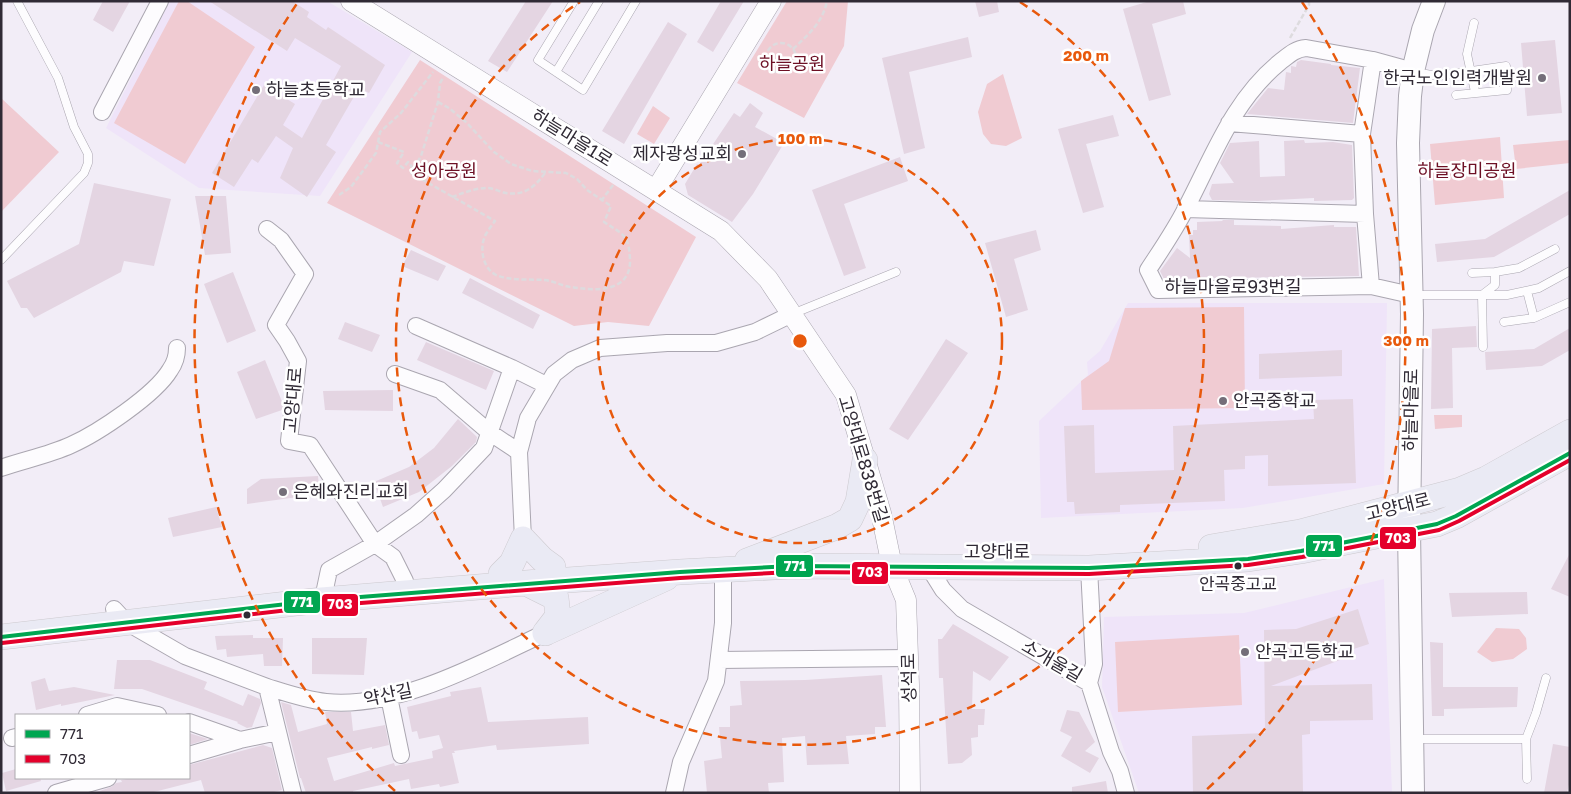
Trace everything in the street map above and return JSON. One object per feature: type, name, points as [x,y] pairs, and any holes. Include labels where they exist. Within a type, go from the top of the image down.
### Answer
[{"type":"main road","name":"하늘마을로","points":[[1414,793],[1409,530],[1411,295],[1408,143],[1413,72],[1423,30],[1434,1]]},
{"type":"main road","name":"고양대로","points":[[1,622],[120,616],[680,572],[891,559],[1220,546],[1300,532],[1437,497],[1486,479],[1570,432]]},
{"type":"main road","name":"고양대로","points":[[1,637],[120,616],[324,589],[501,574],[553,567],[747,560],[891,559],[928,566],[1089,568],[1248,559],[1301,551],[1437,524],[1456,516],[1570,453]]},
{"type":"main road","points":[[747,560],[836,527],[850,519],[858,502],[865,460]]},
{"type":"main road","points":[[501,574],[512,563],[523,539],[542,560],[553,567]]},
{"type":"main road","points":[[545,633],[680,572]]},
{"type":"main road","points":[[526,583],[556,598],[558,616],[545,633]]},
{"type":"street","points":[[102,112],[160,1]]},
{"type":"street","name":"하늘마을1로","points":[[351,1],[656,190]]},
{"type":"street","points":[[656,190],[771,1]]},
{"type":"street","points":[[1297,49],[1306,48],[1373,60],[1413,72]]},
{"type":"street","name":"하늘마을로93번길","points":[[1297,49],[1273,68],[1247,95],[1229,123],[1185,209],[1148,270],[1158,290],[1370,286],[1411,295]]},
{"type":"street","points":[[1370,286],[1362,134],[1373,60]]},
{"type":"street","points":[[1229,123],[1362,134]]},
{"type":"street","name":"고양대로838번길","points":[[656,190],[722,231],[768,279],[846,394],[881,513],[891,559]]},
{"type":"street","points":[[1185,209],[1365,214]]},
{"type":"street","name":"고양대로","points":[[267,230],[281,240],[305,274],[276,325],[298,361],[289,441],[310,445],[375,544],[393,557],[405,581]]},
{"type":"street","points":[[523,539],[519,452],[528,418],[554,374],[572,360],[600,348],[667,342],[716,342],[755,332],[792,314]]},
{"type":"street","points":[[416,326],[546,385]]},
{"type":"street","points":[[1,468],[70,446],[125,412],[164,377],[174,364],[177,348]]},
{"type":"street","points":[[324,589],[329,570],[375,544],[416,515],[444,490],[484,448],[512,368]]},
{"type":"street","points":[[395,374],[440,390],[489,432],[519,452]]},
{"type":"street","name":"성석로","points":[[891,559],[906,600],[910,793]]},
{"type":"street","name":"소개울길","points":[[928,566],[943,590],[962,609],[1089,683],[1126,793]]},
{"type":"street","points":[[1089,568],[1094,664],[1089,683]]},
{"type":"street","points":[[674,793],[681,762],[716,681],[723,623],[723,570]]},
{"type":"street","name":"약산길","points":[[120,616],[185,656],[267,687],[326,702],[352,702],[389,697],[432,684],[545,633]]},
{"type":"street","points":[[719,660],[908,658]]},
{"type":"street","points":[[267,687],[293,793]]},
{"type":"street","points":[[389,697],[401,755]]},
{"type":"street","points":[[90,714],[117,706],[153,714]]},
{"type":"street","points":[[190,722],[240,740]]},
{"type":"street","points":[[190,755],[240,740],[278,732]]},
{"type":"street","points":[[56,793],[105,779]]},
{"type":"lane","points":[[1,260],[84,174],[88,163],[88,154],[74,127],[58,78],[17,1]]},
{"type":"lane","points":[[574,1],[538,60],[583,90],[636,1]]},
{"type":"lane","points":[[556,72],[600,1]]},
{"type":"lane","points":[[1474,23],[1466,54],[1475,92]]},
{"type":"lane","points":[[1413,72],[1437,76],[1506,66],[1507,90],[1456,95]]},
{"type":"lane","points":[[1472,273],[1496,272],[1519,268],[1555,250]]},
{"type":"lane","points":[[1411,295],[1507,295],[1539,288],[1570,271]]},
{"type":"lane","points":[[792,314],[896,272]]},
{"type":"lane","points":[[1482,295],[1495,285],[1496,272]]},
{"type":"lane","points":[[1527,291],[1534,318]]},
{"type":"lane","points":[[1482,295],[1483,347]]},
{"type":"lane","points":[[1504,322],[1534,318],[1570,302]]},
{"type":"lane","points":[[1527,779],[1526,739],[1546,678]]},
{"type":"lane","points":[[1412,738],[1526,739]]},
{"type":"path","points":[[793,49],[815,28],[825,10],[827,1]]},
{"type":"path","points":[[1297,49],[1288,41],[1309,5],[1309,1]]},
{"type":"path","points":[[780,43],[789,45],[793,49],[795,62],[789,70],[775,71],[768,65],[766,55],[770,47],[780,43]]},
{"type":"path","points":[[339,195],[351,187],[376,153],[380,132],[401,113],[434,69]]},
{"type":"path","points":[[438,102],[449,108],[467,123],[494,152],[511,164],[532,171],[566,173],[577,179],[587,190],[611,206],[604,222],[623,234],[630,245],[630,264],[626,278],[614,287],[602,290],[570,287],[548,281],[495,274],[485,264],[483,253],[485,235],[495,221],[411,173],[421,156],[438,102],[440,83],[444,76]]},
{"type":"path","points":[[378,142],[404,152],[397,163],[404,168],[408,162],[413,168]]},
{"type":"path","points":[[452,197],[473,190],[488,188],[505,193],[528,191],[546,173]]},
{"type":"path","points":[[601,200],[617,178]]},
{"type":"shaded area","name":"하늘초등학교","points":[[170,1],[327,1],[412,52],[320,196],[199,188],[106,128]]},
{"type":"shaded area","name":"안곡중학교","points":[[1128,303],[1387,303],[1384,484],[1243,508],[1041,518],[1039,421],[1088,375],[1087,362],[1100,351]]},
{"type":"shaded area","name":"안곡고등학교","points":[[1384,579],[1392,793],[1139,793],[1102,687],[1104,617],[1244,613]]},
{"type":"green space","points":[[179,1],[187,1],[255,47],[185,164],[114,123]]},
{"type":"green space","name":"하늘공원","points":[[787,1],[848,1],[844,46],[804,118],[737,83]]},
{"type":"green space","name":"성아공원","points":[[420,60],[696,237],[649,326],[608,322],[574,326],[327,203]]},
{"type":"green space","points":[[1003,74],[1022,138],[1006,146],[991,144],[983,134],[978,112],[987,84]]},
{"type":"green space","points":[[1,98],[59,152],[1,212]]},
{"type":"green space","points":[[653,106],[670,118],[654,144],[637,134]]},
{"type":"green space","name":"하늘장미공원","points":[[1500,137],[1504,198],[1435,205],[1430,144]]},
{"type":"green space","points":[[1570,140],[1570,163],[1516,169],[1513,145]]},
{"type":"green space","points":[[1244,307],[1245,408],[1082,410],[1081,381],[1109,361],[1125,308]]},
{"type":"green space","points":[[1434,415],[1462,415],[1462,427],[1435,429]]},
{"type":"green space","points":[[1496,628],[1519,629],[1526,638],[1527,649],[1513,659],[1492,662],[1477,652]]},
{"type":"green space","points":[[1239,635],[1242,705],[1118,712],[1115,642]]},
{"type":"building","points":[[103,1],[130,1],[113,32],[93,20]]},
{"type":"building","points":[[209,1],[292,1],[309,12],[307,17],[326,30],[328,27],[385,65],[369,93],[359,88],[326,145],[336,152],[307,197],[280,178],[293,148],[276,136],[258,163],[252,159],[234,187],[212,173],[264,85],[295,104],[283,125],[302,138],[341,66],[295,38],[287,51]]},
{"type":"building","points":[[526,1],[553,1],[507,72],[488,61]]},
{"type":"building","points":[[721,1],[744,1],[713,52],[697,42]]},
{"type":"building","points":[[975,1],[997,1],[999,12],[979,17]]},
{"type":"building","points":[[1150,1],[1183,1],[1186,14],[1152,24],[1171,95],[1149,101],[1123,9]]},
{"type":"building","points":[[668,22],[687,34],[624,144],[602,131]]},
{"type":"building","points":[[968,37],[972,57],[909,72],[925,148],[904,154],[882,58]]},
{"type":"building","name":"한국노인인력개발원","points":[[1555,40],[1562,113],[1527,116],[1521,43]]},
{"type":"building","points":[[1301,60],[1360,68],[1353,123],[1247,114],[1268,88],[1284,90],[1286,72],[1291,73],[1291,66],[1296,67],[1297,62]]},
{"type":"building","name":"제자광성교회","points":[[750,103],[763,113],[755,127],[784,143],[753,194],[732,222],[688,195],[685,184],[734,113],[740,117]]},
{"type":"building","points":[[1113,115],[1119,136],[1086,144],[1104,207],[1083,213],[1058,129]]},
{"type":"building","points":[[1304,140],[1305,143],[1333,142],[1352,145],[1354,198],[1352,200],[1314,201],[1314,198],[1258,201],[1212,200],[1209,194],[1212,184],[1234,183],[1220,163],[1230,143],[1259,141],[1260,177],[1285,176],[1284,141]]},
{"type":"building","points":[[900,157],[908,181],[844,204],[866,268],[844,276],[812,190]]},
{"type":"building","points":[[94,183],[171,199],[154,266],[124,261],[121,272],[34,318],[27,308],[21,308],[7,281],[79,244]]},
{"type":"building","points":[[1570,190],[1570,214],[1494,257],[1437,262],[1435,244],[1485,239]]},
{"type":"building","points":[[195,196],[226,196],[231,253],[205,255]]},
{"type":"building","points":[[1234,220],[1234,225],[1281,226],[1281,229],[1334,225],[1334,227],[1356,227],[1359,276],[1164,279],[1160,271],[1177,248],[1190,258],[1189,235],[1193,235],[1193,230],[1197,230],[1197,222]]},
{"type":"building","points":[[1036,230],[1041,250],[1014,259],[1028,310],[1006,317],[985,243]]},
{"type":"building","points":[[411,250],[446,266],[438,281],[402,266]]},
{"type":"building","points":[[233,272],[256,331],[227,343],[204,284]]},
{"type":"building","points":[[470,278],[540,315],[533,329],[462,293]]},
{"type":"building","points":[[345,322],[380,335],[372,352],[338,339]]},
{"type":"building","points":[[1476,326],[1477,347],[1452,348],[1453,408],[1431,409],[1432,329]]},
{"type":"building","points":[[1570,328],[1570,350],[1542,366],[1486,370],[1485,352],[1534,349]]},
{"type":"building","points":[[946,339],[968,353],[908,440],[889,429]]},
{"type":"building","points":[[426,342],[494,371],[486,390],[417,360]]},
{"type":"building","points":[[1342,350],[1342,376],[1259,379],[1259,354]]},
{"type":"building","points":[[265,360],[283,404],[282,410],[256,419],[237,372]]},
{"type":"building","points":[[393,390],[393,411],[325,410],[323,391]]},
{"type":"building","points":[[1353,399],[1356,483],[1268,486],[1268,455],[1245,456],[1245,469],[1224,470],[1225,501],[1120,505],[1120,512],[1075,514],[1074,502],[1067,502],[1064,426],[1094,425],[1095,473],[1174,470],[1173,426],[1314,419],[1313,400]]},
{"type":"building","points":[[458,419],[477,437],[476,442],[452,466],[419,492],[383,507],[374,482],[409,467],[434,448]]},
{"type":"building","name":"은혜와진리교회","points":[[318,476],[320,494],[247,504],[247,489],[261,479]]},
{"type":"building","points":[[216,507],[222,527],[173,537],[168,518]]},
{"type":"building","points":[[1570,553],[1570,597],[1551,589]]},
{"type":"building","points":[[1527,592],[1528,614],[1452,617],[1449,593]]},
{"type":"building","points":[[1358,609],[1369,644],[1335,655],[1340,660],[1271,686],[1372,684],[1373,720],[1310,721],[1310,734],[1302,735],[1303,793],[1193,793],[1192,736],[1265,733],[1264,630],[1296,629]]},
{"type":"building","points":[[953,624],[1009,657],[990,681],[973,671],[972,709],[985,709],[984,725],[978,725],[978,737],[971,738],[972,755],[962,763],[948,764],[943,678],[939,678],[938,639],[942,639]]},
{"type":"building","points":[[253,635],[253,638],[283,638],[282,666],[264,666],[263,654],[227,657],[226,649],[217,650],[215,636]]},
{"type":"building","points":[[312,638],[367,638],[364,675],[312,674]]},
{"type":"building","points":[[1430,642],[1443,643],[1443,687],[1518,687],[1517,707],[1444,709],[1444,716],[1432,716]]},
{"type":"building","points":[[117,660],[150,660],[207,682],[204,689],[243,706],[248,694],[260,699],[261,703],[252,727],[247,728],[238,722],[142,689],[114,689]]},
{"type":"building","points":[[882,675],[886,727],[875,727],[875,734],[846,736],[849,764],[807,765],[805,736],[782,738],[784,782],[768,783],[769,793],[707,793],[704,761],[722,758],[719,727],[730,727],[730,706],[742,705],[740,681],[805,680]]},
{"type":"building","points":[[45,678],[49,691],[74,687],[115,695],[36,710],[31,682]]},
{"type":"building","points":[[481,687],[488,722],[588,717],[589,744],[497,750],[496,745],[454,751],[455,753],[452,753],[459,783],[440,787],[439,784],[411,789],[409,779],[353,791],[353,793],[306,793],[300,778],[281,702],[291,705],[298,732],[327,724],[325,712],[351,712],[353,731],[385,725],[389,745],[372,749],[372,747],[327,758],[334,781],[394,763],[395,766],[433,758],[432,751],[443,748],[439,735],[419,739],[417,731],[412,732],[407,707],[451,696],[450,692]]},
{"type":"building","points":[[1067,710],[1079,712],[1095,742],[1085,751],[1099,758],[1090,773],[1061,756],[1072,737],[1060,731]]},
{"type":"building","points":[[190,733],[208,739],[190,745]]},
{"type":"building","points":[[1553,744],[1570,747],[1570,780],[1567,793],[1544,793]]},
{"type":"building","points":[[263,745],[272,748],[282,790],[270,793],[205,793],[201,780],[150,793],[94,793],[127,779],[190,779],[190,765]]},
{"type":"building","points":[[15,769],[15,779],[40,779],[41,781],[6,791],[2,773]]},
{"type":"building","points":[[1106,781],[1108,793],[1072,793],[1072,787]]},
{"type":"transit line","name":"771","points":[[1,637],[322,600],[680,572],[792,566],[1089,568],[1248,559],[1301,551],[1437,524],[1456,516],[1570,453]]},
{"type":"transit line","name":"703","points":[[2,643],[323,606],[680,578],[792,572],[1089,574],[1248,565],[1302,557],[1439,530],[1570,460]]},
{"type":"place","name":"한국노인인력개발원","points":[[1542,78]]},
{"type":"place","name":"하늘초등학교","points":[[256,90]]},
{"type":"place","name":"제자광성교회","points":[[742,154]]},
{"type":"place","name":"안곡중학교","points":[[1223,401]]},
{"type":"place","name":"은혜와진리교회","points":[[283,492]]},
{"type":"place","name":"안곡중고교","points":[[1238,566]]},
{"type":"place","name":"안곡고등학교","points":[[1245,652]]}]
